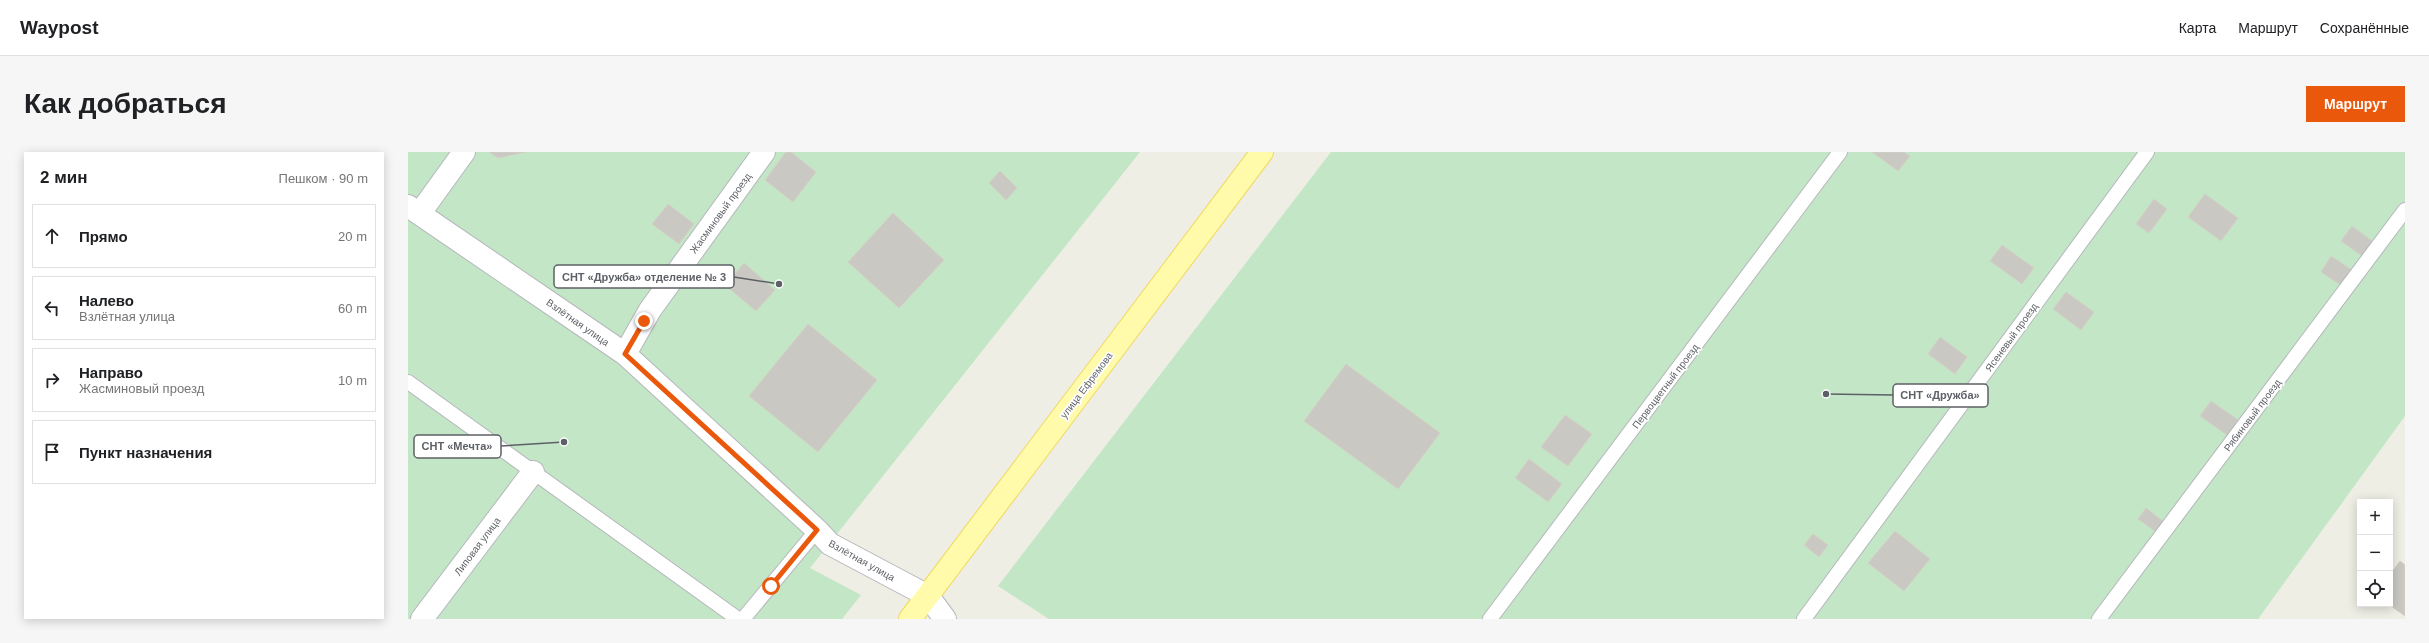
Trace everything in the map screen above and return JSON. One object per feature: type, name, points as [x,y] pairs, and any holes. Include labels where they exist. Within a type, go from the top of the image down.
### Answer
[{"type":"main road","name":"улица Ефремова","points":[[910,619],[1262,152]]},
{"type":"street","points":[[414,209],[464,152]]},
{"type":"street","name":"Жасминовый проезд","points":[[625,354],[650,310],[764,152]]},
{"type":"street","name":"Взлётная улица","points":[[414,209],[625,354],[817,530],[830,544],[928,596]]},
{"type":"street","name":"Липовая улица","points":[[422,619],[533,472]]},
{"type":"street","points":[[928,596],[945,619]]},
{"type":"lane","name":"Первоцветный проезд","points":[[1490,619],[1840,152]]},
{"type":"lane","name":"Ясеневый проезд","points":[[1804,619],[2147,152]]},
{"type":"lane","name":"Рябиновый проезд","points":[[2099,619],[2405,210]]},
{"type":"lane","points":[[408,382],[738,619]]},
{"type":"lane","points":[[743,619],[817,530]]},
{"type":"green space","points":[[408,152],[1140,152],[810,568],[861,595],[842,619],[408,619]]},
{"type":"green space","points":[[1331,152],[2405,152],[2405,416],[2258,619],[1049,619],[998,586]]},
{"type":"building","points":[[489,152],[526,152],[498,158]]},
{"type":"building","points":[[786,152],[791,152],[816,172],[793,202],[765,180]]},
{"type":"building","points":[[1872,152],[1904,152],[1910,156],[1898,171]]},
{"type":"building","points":[[1000,171],[1017,188],[1006,200],[989,183]]},
{"type":"building","points":[[2205,194],[2238,218],[2221,241],[2188,217]]},
{"type":"building","points":[[2154,199],[2167,209],[2149,233],[2136,224]]},
{"type":"building","points":[[668,204],[694,224],[679,244],[652,224]]},
{"type":"building","points":[[893,213],[944,260],[899,308],[848,262]]},
{"type":"building","points":[[2352,226],[2376,244],[2365,258],[2341,241]]},
{"type":"building","points":[[2002,245],[2034,268],[2022,284],[1990,261]]},
{"type":"building","points":[[2331,256],[2352,270],[2342,286],[2321,272]]},
{"type":"building","points":[[744,263],[775,290],[756,311],[725,285]]},
{"type":"building","points":[[2066,292],[2094,312],[2081,330],[2053,309]]},
{"type":"building","points":[[808,324],[877,380],[818,452],[749,396]]},
{"type":"building","points":[[1940,337],[1967,357],[1955,374],[1928,354]]},
{"type":"building","points":[[1346,364],[1440,433],[1398,489],[1304,421]]},
{"type":"building","points":[[2211,401],[2238,420],[2227,435],[2200,416]]},
{"type":"building","points":[[1565,415],[1592,434],[1568,466],[1541,447]]},
{"type":"building","points":[[1529,459],[1562,484],[1548,502],[1515,478]]},
{"type":"building","points":[[2146,508],[2164,522],[2156,532],[2138,519]]},
{"type":"building","points":[[1895,531],[1930,559],[1904,591],[1868,563]]},
{"type":"building","points":[[1813,534],[1828,545],[1819,557],[1804,545]]},
{"type":"building","points":[[2400,561],[2405,565],[2405,616],[2392,607],[2393,571]]},
{"type":"place","name":"СНТ «Дружба» отделение № 3","points":[[779,284]]},
{"type":"place","name":"СНТ «Дружба»","points":[[1826,394]]},
{"type":"place","name":"СНТ «Мечта»","points":[[564,442]]},
{"type":"route","points":[[644,321],[625,354],[817,530],[771,586]]}]
